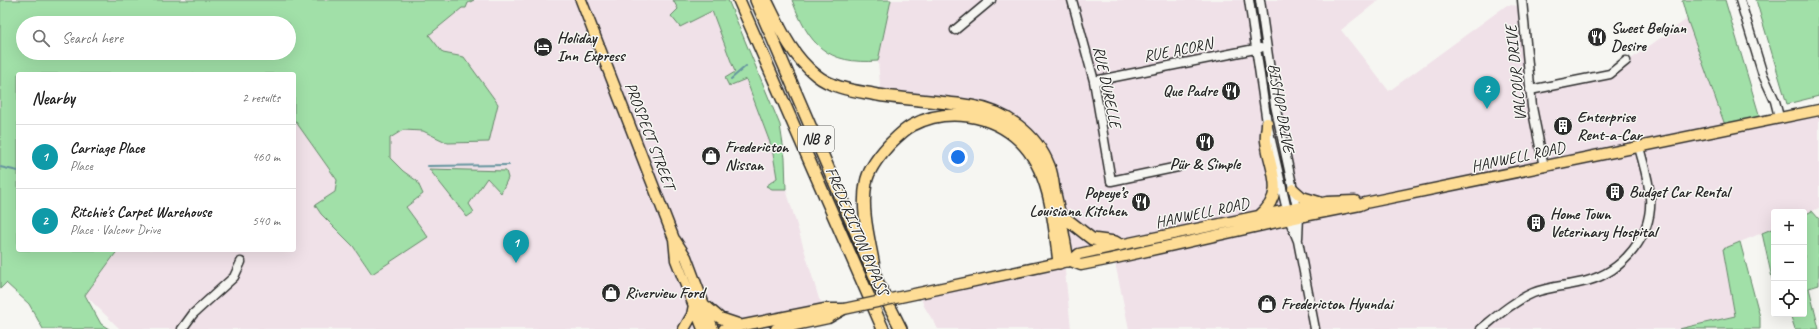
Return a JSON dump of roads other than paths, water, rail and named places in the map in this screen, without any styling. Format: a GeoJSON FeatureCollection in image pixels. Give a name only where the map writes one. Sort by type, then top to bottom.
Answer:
{"type":"FeatureCollection","features":[{"type":"Feature","properties":{"kind":"highway","name":"FREDERICTON BYPASS"},"geometry":{"type":"LineString","coordinates":[[739,0],[790,119],[820,182],[881,326]]}},
{"type":"Feature","properties":{"kind":"highway","name":"FREDERICTON BYPASS"},"geometry":{"type":"LineString","coordinates":[[756,0],[876,279]]}},
{"type":"Feature","properties":{"kind":"highway"},"geometry":{"type":"LineString","coordinates":[[766,0],[796,56],[817,76],[831,83],[844,89],[882,96],[972,106],[1006,117],[1018,125],[1039,147],[1049,166],[1060,214],[1066,261]]}},
{"type":"Feature","properties":{"kind":"highway"},"geometry":{"type":"LineString","coordinates":[[876,279],[866,221],[865,200],[866,182],[873,167],[881,153],[899,134],[911,125],[926,119],[958,115],[991,122],[1020,141],[1040,171],[1066,261]]}},
{"type":"Feature","properties":{"kind":"highway"},"geometry":{"type":"LineString","coordinates":[[1060,214],[1092,238],[1100,241],[1115,242],[1120,245]]}},
{"type":"Feature","properties":{"kind":"highway","name":"NB 8"},"geometry":{"type":"LineString","coordinates":[[876,279],[901,329]]}},
{"type":"Feature","properties":{"kind":"main road","name":"PROSPECT STREET"},"geometry":{"type":"LineString","coordinates":[[581,0],[674,239],[676,260],[713,329]]}},
{"type":"Feature","properties":{"kind":"main road","name":"HANWELL ROAD"},"geometry":{"type":"LineString","coordinates":[[724,329],[824,309],[844,309],[1066,261],[1079,254],[1259,216],[1360,205],[1779,117],[1819,110]]}},
{"type":"Feature","properties":{"kind":"main road"},"geometry":{"type":"LineString","coordinates":[[1259,216],[1267,209],[1275,194],[1275,185],[1266,140],[1267,123]]}},
{"type":"Feature","properties":{"kind":"main road"},"geometry":{"type":"LineString","coordinates":[[1293,189],[1306,199],[1327,202]]}},
{"type":"Feature","properties":{"kind":"main road","name":"HANWELL ROAD"},"geometry":{"type":"LineString","coordinates":[[1066,261],[1081,265],[1110,259],[1293,213],[1327,202],[1359,200],[1365,203]]}},
{"type":"Feature","properties":{"kind":"main road","name":"PROSPECT STREET"},"geometry":{"type":"LineString","coordinates":[[699,304],[702,329]]}},
{"type":"Feature","properties":{"kind":"main road"},"geometry":{"type":"LineString","coordinates":[[684,329],[699,304],[720,318],[742,325]]}},
{"type":"Feature","properties":{"kind":"main road","name":"HANWELL ROAD"},"geometry":{"type":"LineString","coordinates":[[776,329],[828,318],[844,309]]}},
{"type":"Feature","properties":{"kind":"street"},"geometry":{"type":"LineString","coordinates":[[955,30],[991,0]]}},
{"type":"Feature","properties":{"kind":"street","name":"RUE DURELLE"},"geometry":{"type":"LineString","coordinates":[[1072,0],[1094,81],[1111,181],[1178,167]]}},
{"type":"Feature","properties":{"kind":"street","name":"BISHOP DRIVE"},"geometry":{"type":"LineString","coordinates":[[1249,0],[1267,123],[1293,213]]}},
{"type":"Feature","properties":{"kind":"street","name":"BISHOP DRIVE"},"geometry":{"type":"LineString","coordinates":[[1260,0],[1276,105],[1293,189],[1293,213]]}},
{"type":"Feature","properties":{"kind":"street","name":"VALCOUR DRIVE"},"geometry":{"type":"LineString","coordinates":[[1522,0],[1530,90],[1544,167]]}},
{"type":"Feature","properties":{"kind":"street"},"geometry":{"type":"LineString","coordinates":[[1740,0],[1763,75],[1775,101],[1779,117]]}},
{"type":"Feature","properties":{"kind":"street","name":"RUE ACORN"},"geometry":{"type":"LineString","coordinates":[[1094,81],[1267,46]]}},
{"type":"Feature","properties":{"kind":"street"},"geometry":{"type":"LineString","coordinates":[[1530,90],[1610,74],[1626,61]]}},
{"type":"Feature","properties":{"kind":"street"},"geometry":{"type":"LineString","coordinates":[[1480,329],[1525,296],[1536,292],[1587,281],[1605,274],[1626,258],[1639,241],[1646,227],[1650,207],[1649,185],[1639,147]]}},
{"type":"Feature","properties":{"kind":"street"},"geometry":{"type":"LineString","coordinates":[[1293,213],[1315,329]]}},
{"type":"Feature","properties":{"kind":"street"},"geometry":{"type":"LineString","coordinates":[[182,329],[193,314],[234,277],[241,262]]}},
{"type":"Feature","properties":{"kind":"waterway"},"geometry":{"type":"LineString","coordinates":[[731,79],[746,66]]}},
{"type":"Feature","properties":{"kind":"waterway"},"geometry":{"type":"LineString","coordinates":[[428,166],[509,165]]}},
{"type":"Feature","properties":{"kind":"waterway"},"geometry":{"type":"LineString","coordinates":[[0,167],[16,171]]}},
{"type":"Feature","properties":{"kind":"place","name":"Sweet Belgian Desire"},"geometry":{"type":"Point","coordinates":[1597,37]}},
{"type":"Feature","properties":{"kind":"place","name":"Holiday Inn Express"},"geometry":{"type":"Point","coordinates":[543,47]}},
{"type":"Feature","properties":{"kind":"place","name":"Que Padre"},"geometry":{"type":"Point","coordinates":[1231,91]}},
{"type":"Feature","properties":{"kind":"place","name":"Ritchie's Carpet Warehouse"},"geometry":{"type":"Point","coordinates":[1487,109]}},
{"type":"Feature","properties":{"kind":"place","name":"Enterprise Rent-a-Car"},"geometry":{"type":"Point","coordinates":[1563,126]}},
{"type":"Feature","properties":{"kind":"place","name":"Pür & Simple"},"geometry":{"type":"Point","coordinates":[1205,142]}},
{"type":"Feature","properties":{"kind":"place","name":"Fredericton Nissan"},"geometry":{"type":"Point","coordinates":[711,156]}},
{"type":"Feature","properties":{"kind":"place","name":"Budget Car Rental"},"geometry":{"type":"Point","coordinates":[1615,192]}},
{"type":"Feature","properties":{"kind":"place","name":"Popeye’s Louisiana Kitchen"},"geometry":{"type":"Point","coordinates":[1141,202]}},
{"type":"Feature","properties":{"kind":"place","name":"Home Town Veterinary Hospital"},"geometry":{"type":"Point","coordinates":[1536,223]}},
{"type":"Feature","properties":{"kind":"place","name":"Carriage Place"},"geometry":{"type":"Point","coordinates":[516,263]}},
{"type":"Feature","properties":{"kind":"place","name":"Riverview Ford"},"geometry":{"type":"Point","coordinates":[611,293]}},
{"type":"Feature","properties":{"kind":"place","name":"Fredericton Hyundai"},"geometry":{"type":"Point","coordinates":[1267,304]}}]}
